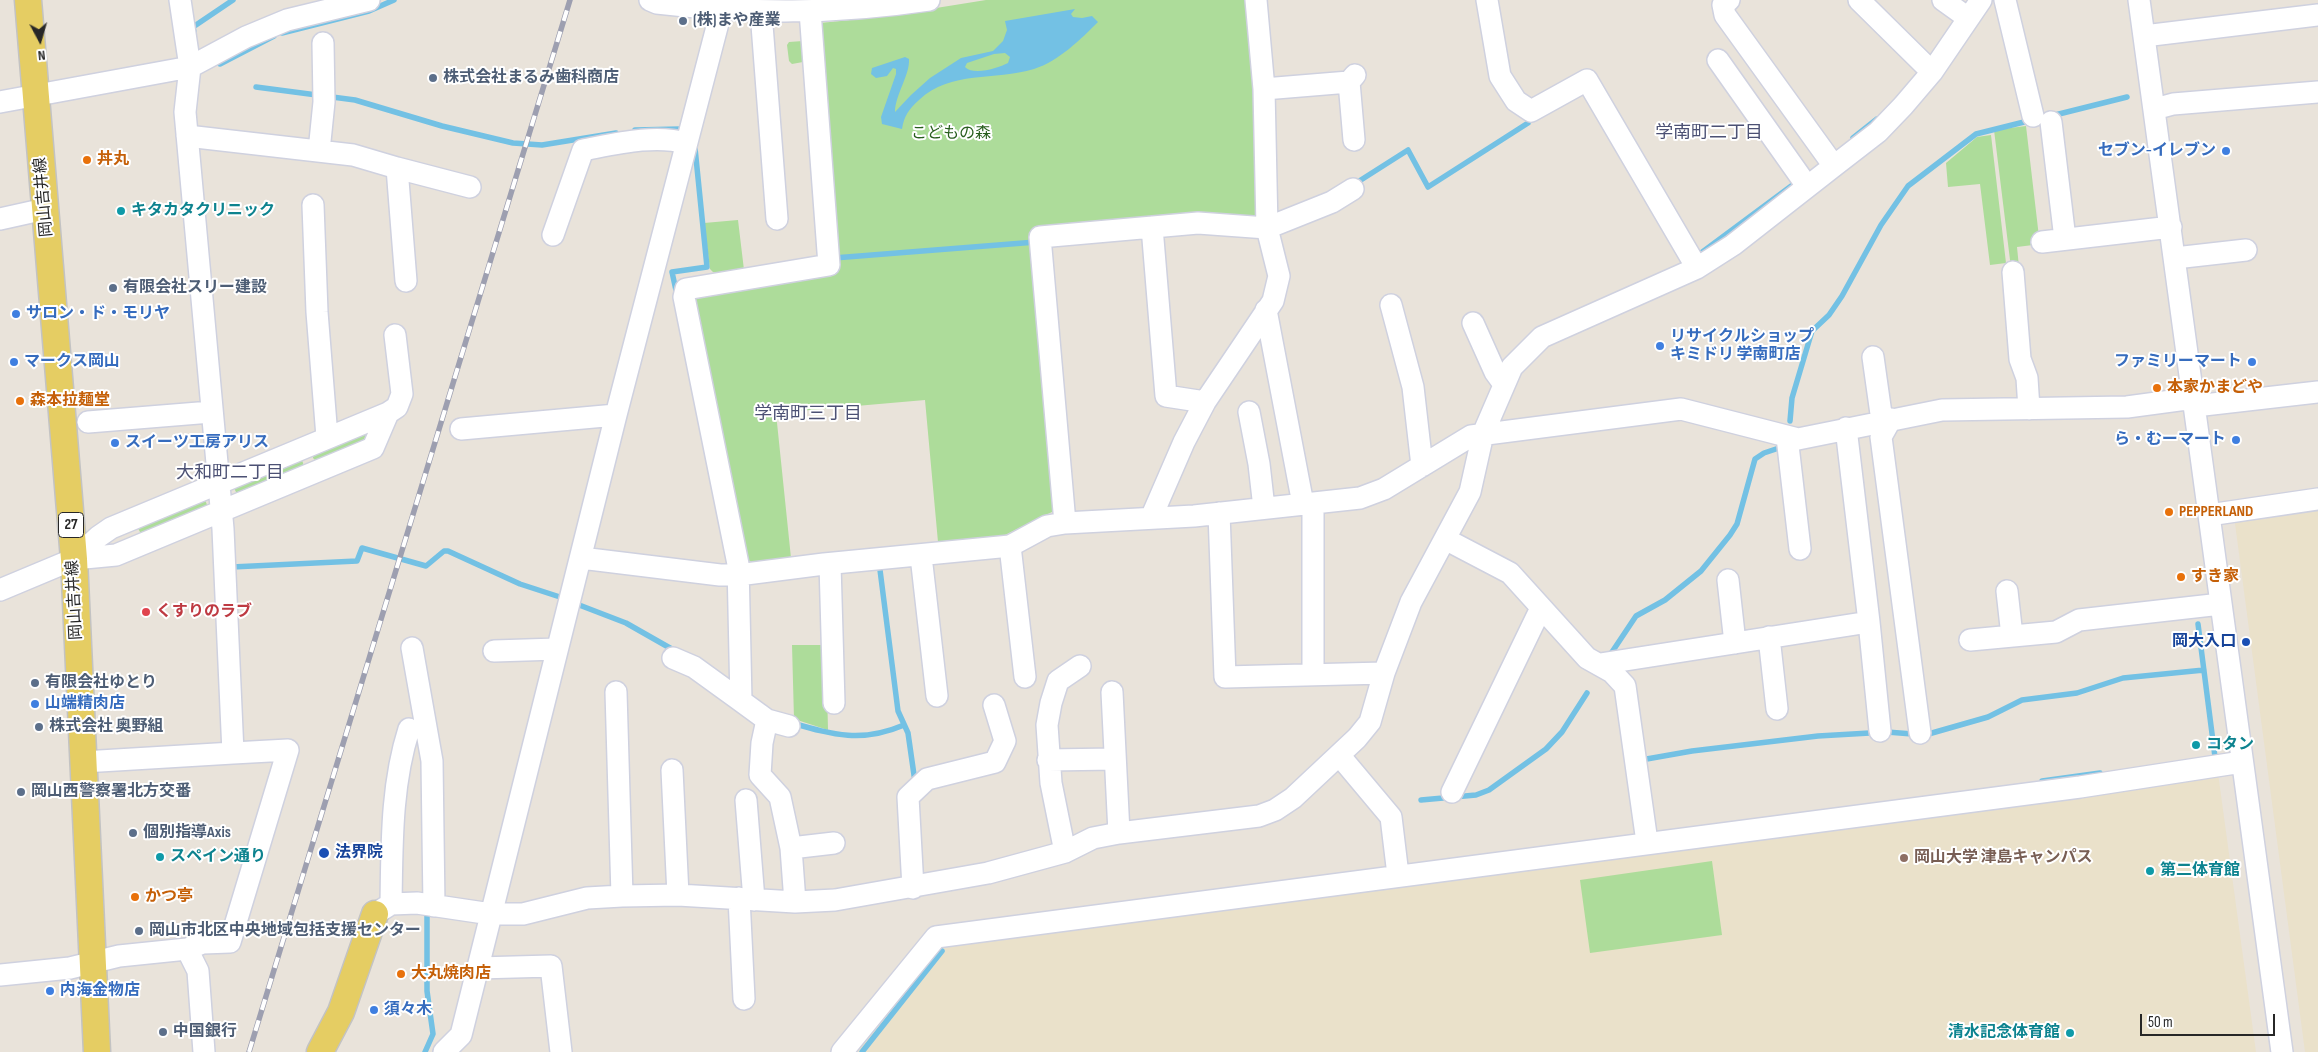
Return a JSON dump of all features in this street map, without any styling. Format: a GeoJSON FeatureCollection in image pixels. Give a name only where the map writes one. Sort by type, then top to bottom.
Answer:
{"type":"FeatureCollection","features":[{"type":"Feature","properties":{"kind":"main road","name":"岡山吉井線"},"geometry":{"type":"LineString","coordinates":[[28,0],[74,559],[97,1052]]}},
{"type":"Feature","properties":{"kind":"main road"},"geometry":{"type":"LineString","coordinates":[[320,1052],[341,1012],[383,909]]}},
{"type":"Feature","properties":{"kind":"street"},"geometry":{"type":"LineString","coordinates":[[180,0],[190,67],[185,112],[221,512],[233,753]]}},
{"type":"Feature","properties":{"kind":"street"},"geometry":{"type":"LineString","coordinates":[[650,0],[657,3],[723,5],[761,12],[810,11],[929,0]]}},
{"type":"Feature","properties":{"kind":"street"},"geometry":{"type":"LineString","coordinates":[[1153,514],[1184,442],[1204,402],[1273,301],[1279,276],[1268,228],[1264,89],[1256,0]]}},
{"type":"Feature","properties":{"kind":"street"},"geometry":{"type":"LineString","coordinates":[[1487,0],[1500,76],[1516,101],[1531,111],[1587,80],[1694,262]]}},
{"type":"Feature","properties":{"kind":"street"},"geometry":{"type":"LineString","coordinates":[[1859,0],[1928,67]]}},
{"type":"Feature","properties":{"kind":"street"},"geometry":{"type":"LineString","coordinates":[[409,729],[403,747],[393,810],[383,909],[417,903],[491,914],[523,914],[587,898],[622,896],[794,895],[836,900],[912,881],[988,873],[1065,852],[1093,838],[1119,832],[1258,816],[1275,810],[1293,798],[1340,755],[1370,722],[1384,672],[1411,602],[1447,540],[1470,492],[1483,434],[1499,378],[1542,337],[1694,262],[1733,245],[1803,181],[1830,161],[1878,132],[1928,67],[1959,11],[1981,0]]}},
{"type":"Feature","properties":{"kind":"street"},"geometry":{"type":"LineString","coordinates":[[2005,0],[2042,119],[2065,240]]}},
{"type":"Feature","properties":{"kind":"street"},"geometry":{"type":"LineString","coordinates":[[2139,0],[2282,1052]]}},
{"type":"Feature","properties":{"kind":"street"},"geometry":{"type":"LineString","coordinates":[[1723,2],[1725,15],[1830,161]]}},
{"type":"Feature","properties":{"kind":"street"},"geometry":{"type":"LineString","coordinates":[[0,102],[190,67],[246,37],[287,20],[372,4]]}},
{"type":"Feature","properties":{"kind":"street"},"geometry":{"type":"LineString","coordinates":[[444,1052],[461,1035],[616,415],[723,5]]}},
{"type":"Feature","properties":{"kind":"street"},"geometry":{"type":"LineString","coordinates":[[741,700],[738,570],[684,297],[686,289],[829,265],[810,11]]}},
{"type":"Feature","properties":{"kind":"street"},"geometry":{"type":"LineString","coordinates":[[761,12],[776,219]]}},
{"type":"Feature","properties":{"kind":"street"},"geometry":{"type":"LineString","coordinates":[[2144,36],[2318,15]]}},
{"type":"Feature","properties":{"kind":"street"},"geometry":{"type":"LineString","coordinates":[[319,151],[324,96],[324,44]]}},
{"type":"Feature","properties":{"kind":"street"},"geometry":{"type":"LineString","coordinates":[[1718,60],[1803,181]]}},
{"type":"Feature","properties":{"kind":"street"},"geometry":{"type":"LineString","coordinates":[[1264,89],[1352,78],[1354,140]]}},
{"type":"Feature","properties":{"kind":"street"},"geometry":{"type":"LineString","coordinates":[[2155,109],[2173,104],[2318,92]]}},
{"type":"Feature","properties":{"kind":"street"},"geometry":{"type":"LineString","coordinates":[[187,136],[353,155],[470,187]]}},
{"type":"Feature","properties":{"kind":"street"},"geometry":{"type":"LineString","coordinates":[[553,235],[583,150],[627,142],[673,139],[686,143]]}},
{"type":"Feature","properties":{"kind":"street"},"geometry":{"type":"LineString","coordinates":[[398,168],[406,281]]}},
{"type":"Feature","properties":{"kind":"street"},"geometry":{"type":"LineString","coordinates":[[1065,517],[1040,237],[1153,231],[1198,223],[1268,228],[1318,208],[1353,189]]}},
{"type":"Feature","properties":{"kind":"street"},"geometry":{"type":"LineString","coordinates":[[313,204],[316,312],[327,437]]}},
{"type":"Feature","properties":{"kind":"street"},"geometry":{"type":"LineString","coordinates":[[0,219],[46,209]]}},
{"type":"Feature","properties":{"kind":"street"},"geometry":{"type":"LineString","coordinates":[[2042,242],[2171,226]]}},
{"type":"Feature","properties":{"kind":"street"},"geometry":{"type":"LineString","coordinates":[[1153,231],[1166,396],[1204,402]]}},
{"type":"Feature","properties":{"kind":"street"},"geometry":{"type":"LineString","coordinates":[[2175,258],[2246,250]]}},
{"type":"Feature","properties":{"kind":"street"},"geometry":{"type":"LineString","coordinates":[[2012,272],[2020,359],[2027,378],[2029,409]]}},
{"type":"Feature","properties":{"kind":"street"},"geometry":{"type":"LineString","coordinates":[[1391,305],[1404,346],[1413,387],[1421,461]]}},
{"type":"Feature","properties":{"kind":"street"},"geometry":{"type":"LineString","coordinates":[[1266,310],[1305,500],[1313,673]]}},
{"type":"Feature","properties":{"kind":"street"},"geometry":{"type":"LineString","coordinates":[[1473,322],[1499,378]]}},
{"type":"Feature","properties":{"kind":"street"},"geometry":{"type":"LineString","coordinates":[[74,559],[111,528],[302,447],[388,413],[397,407],[402,394],[395,335]]}},
{"type":"Feature","properties":{"kind":"street"},"geometry":{"type":"LineString","coordinates":[[1873,357],[1887,420],[1881,438],[1920,733]]}},
{"type":"Feature","properties":{"kind":"street"},"geometry":{"type":"LineString","coordinates":[[581,558],[720,575],[738,570],[921,556],[1010,546],[1065,517],[1219,513],[1264,503],[1360,498],[1384,489],[1421,461],[1471,436],[1681,409],[1787,437],[1811,437],[1846,428],[1942,410],[2127,406],[2318,392]]}},
{"type":"Feature","properties":{"kind":"street"},"geometry":{"type":"LineString","coordinates":[[88,422],[211,412]]}},
{"type":"Feature","properties":{"kind":"street"},"geometry":{"type":"LineString","coordinates":[[1248,412],[1259,464],[1264,503]]}},
{"type":"Feature","properties":{"kind":"street"},"geometry":{"type":"LineString","coordinates":[[0,590],[74,559],[116,555],[373,448],[388,413]]}},
{"type":"Feature","properties":{"kind":"street"},"geometry":{"type":"LineString","coordinates":[[461,429],[616,415]]}},
{"type":"Feature","properties":{"kind":"street"},"geometry":{"type":"LineString","coordinates":[[1846,428],[1880,731]]}},
{"type":"Feature","properties":{"kind":"street"},"geometry":{"type":"LineString","coordinates":[[1787,437],[1800,549]]}},
{"type":"Feature","properties":{"kind":"street"},"geometry":{"type":"LineString","coordinates":[[302,447],[314,474]]}},
{"type":"Feature","properties":{"kind":"street"},"geometry":{"type":"LineString","coordinates":[[2209,514],[2318,499]]}},
{"type":"Feature","properties":{"kind":"street"},"geometry":{"type":"LineString","coordinates":[[1219,513],[1225,677],[1384,672]]}},
{"type":"Feature","properties":{"kind":"street"},"geometry":{"type":"LineString","coordinates":[[1447,540],[1510,574],[1586,658],[1612,672],[1625,686],[1646,837]]}},
{"type":"Feature","properties":{"kind":"street"},"geometry":{"type":"LineString","coordinates":[[1010,546],[1025,677]]}},
{"type":"Feature","properties":{"kind":"street"},"geometry":{"type":"LineString","coordinates":[[921,556],[937,696]]}},
{"type":"Feature","properties":{"kind":"street"},"geometry":{"type":"LineString","coordinates":[[830,564],[834,704]]}},
{"type":"Feature","properties":{"kind":"street"},"geometry":{"type":"LineString","coordinates":[[1728,580],[1735,643]]}},
{"type":"Feature","properties":{"kind":"street"},"geometry":{"type":"LineString","coordinates":[[2007,591],[2012,636]]}},
{"type":"Feature","properties":{"kind":"street"},"geometry":{"type":"LineString","coordinates":[[1970,640],[2056,632],[2079,620],[2221,604]]}},
{"type":"Feature","properties":{"kind":"street"},"geometry":{"type":"LineString","coordinates":[[1452,792],[1541,608]]}},
{"type":"Feature","properties":{"kind":"street"},"geometry":{"type":"LineString","coordinates":[[1600,664],[1869,622]]}},
{"type":"Feature","properties":{"kind":"street"},"geometry":{"type":"LineString","coordinates":[[1769,638],[1777,709]]}},
{"type":"Feature","properties":{"kind":"street"},"geometry":{"type":"LineString","coordinates":[[412,648],[432,761],[434,906]]}},
{"type":"Feature","properties":{"kind":"street"},"geometry":{"type":"LineString","coordinates":[[494,651],[557,648]]}},
{"type":"Feature","properties":{"kind":"street"},"geometry":{"type":"LineString","coordinates":[[673,658],[694,667],[767,720],[789,726]]}},
{"type":"Feature","properties":{"kind":"street"},"geometry":{"type":"LineString","coordinates":[[1065,852],[1048,760],[1047,725],[1058,681],[1080,666]]}},
{"type":"Feature","properties":{"kind":"street"},"geometry":{"type":"LineString","coordinates":[[616,692],[622,896]]}},
{"type":"Feature","properties":{"kind":"street"},"geometry":{"type":"LineString","coordinates":[[1112,692],[1119,832]]}},
{"type":"Feature","properties":{"kind":"street"},"geometry":{"type":"LineString","coordinates":[[912,881],[908,797],[927,779],[996,762],[1005,741],[994,705]]}},
{"type":"Feature","properties":{"kind":"street"},"geometry":{"type":"LineString","coordinates":[[767,720],[762,743],[760,775],[780,797],[791,848],[794,895]]}},
{"type":"Feature","properties":{"kind":"street"},"geometry":{"type":"LineString","coordinates":[[0,975],[70,968],[118,956],[187,950],[203,943],[230,942],[288,750],[83,762]]}},
{"type":"Feature","properties":{"kind":"street"},"geometry":{"type":"LineString","coordinates":[[1340,755],[1391,817],[1397,870]]}},
{"type":"Feature","properties":{"kind":"street"},"geometry":{"type":"LineString","coordinates":[[1048,760],[1115,758]]}},
{"type":"Feature","properties":{"kind":"street"},"geometry":{"type":"LineString","coordinates":[[842,1052],[936,937],[1397,870],[1646,837],[2080,786],[2242,762]]}},
{"type":"Feature","properties":{"kind":"street"},"geometry":{"type":"LineString","coordinates":[[672,770],[678,895]]}},
{"type":"Feature","properties":{"kind":"street"},"geometry":{"type":"LineString","coordinates":[[744,999],[750,895],[746,800]]}},
{"type":"Feature","properties":{"kind":"street"},"geometry":{"type":"LineString","coordinates":[[791,848],[834,843]]}},
{"type":"Feature","properties":{"kind":"street"},"geometry":{"type":"LineString","coordinates":[[187,950],[198,971],[204,1052]]}},
{"type":"Feature","properties":{"kind":"street"},"geometry":{"type":"LineString","coordinates":[[478,968],[551,966],[561,1052]]}},
{"type":"Feature","properties":{"kind":"shaded area"},"geometry":{"type":"Polygon","coordinates":[[[2318,504],[2318,1052],[2305,1052],[2234,516],[2318,504]]]}},
{"type":"Feature","properties":{"kind":"shaded area","name":"岡山大学 津島キャンパス"},"geometry":{"type":"Polygon","coordinates":[[[2218,773],[2256,1052],[854,1052],[939,943],[2218,773]]]}},
{"type":"Feature","properties":{"kind":"green space","name":"こどもの森"},"geometry":{"type":"Polygon","coordinates":[[[986,0],[1250,0],[1262,218],[1032,232],[1056,510],[1003,536],[938,542],[925,400],[776,413],[791,558],[754,563],[743,558],[694,294],[835,272],[820,23],[880,17],[986,0]]]}},
{"type":"Feature","properties":{"kind":"green space"},"geometry":{"type":"Polygon","coordinates":[[[803,41],[803,62],[792,64],[789,61],[787,45],[789,42],[803,41]]]}},
{"type":"Feature","properties":{"kind":"green space"},"geometry":{"type":"Polygon","coordinates":[[[2026,126],[2039,237],[2032,238],[2033,245],[2017,247],[2019,267],[2011,268],[1994,130],[2026,126]]]}},
{"type":"Feature","properties":{"kind":"green space"},"geometry":{"type":"Polygon","coordinates":[[[1991,135],[2006,263],[1990,265],[1980,184],[1948,187],[1946,163],[1977,137],[1991,135]]]}},
{"type":"Feature","properties":{"kind":"green space"},"geometry":{"type":"Polygon","coordinates":[[[738,220],[744,270],[721,274],[713,272],[710,269],[704,223],[738,220]]]}},
{"type":"Feature","properties":{"kind":"green space"},"geometry":{"type":"Polygon","coordinates":[[[367,432],[368,440],[316,461],[313,458],[313,453],[367,432]]]}},
{"type":"Feature","properties":{"kind":"green space"},"geometry":{"type":"Polygon","coordinates":[[[302,460],[304,466],[237,494],[234,488],[302,460]]]}},
{"type":"Feature","properties":{"kind":"green space"},"geometry":{"type":"Polygon","coordinates":[[[205,500],[208,507],[141,534],[138,528],[205,500]]]}},
{"type":"Feature","properties":{"kind":"green space"},"geometry":{"type":"Polygon","coordinates":[[[792,645],[826,645],[828,730],[794,719],[792,645]]]}},
{"type":"Feature","properties":{"kind":"green space"},"geometry":{"type":"Polygon","coordinates":[[[1712,861],[1722,935],[1590,953],[1580,880],[1712,861]]]}},
{"type":"Feature","properties":{"kind":"water"},"geometry":{"type":"Polygon","coordinates":[[[1075,9],[1071,14],[1073,17],[1092,16],[1098,22],[1069,49],[1052,61],[1019,73],[959,80],[945,84],[931,91],[912,106],[906,116],[902,129],[882,124],[881,117],[896,69],[893,68],[887,76],[876,78],[871,74],[872,68],[905,57],[909,59],[909,65],[897,99],[895,112],[930,78],[961,58],[993,51],[1003,41],[1007,30],[1005,21],[1075,9]],[[1005,53],[994,54],[967,63],[965,67],[969,70],[980,71],[998,67],[1008,63],[1010,57],[1005,53]]]}},
{"type":"Feature","properties":{"kind":"waterway"},"geometry":{"type":"LineString","coordinates":[[194,32],[193,27],[233,0]]}},
{"type":"Feature","properties":{"kind":"waterway"},"geometry":{"type":"LineString","coordinates":[[282,33],[369,11],[394,0]]}},
{"type":"Feature","properties":{"kind":"waterway"},"geometry":{"type":"LineString","coordinates":[[220,64],[274,36]]}},
{"type":"Feature","properties":{"kind":"waterway"},"geometry":{"type":"LineString","coordinates":[[256,87],[355,100],[442,126],[513,143],[542,145],[616,133]]}},
{"type":"Feature","properties":{"kind":"waterway"},"geometry":{"type":"LineString","coordinates":[[2051,116],[2127,97]]}},
{"type":"Feature","properties":{"kind":"waterway"},"geometry":{"type":"LineString","coordinates":[[1853,138],[1877,119]]}},
{"type":"Feature","properties":{"kind":"waterway"},"geometry":{"type":"LineString","coordinates":[[1790,421],[1792,398],[1812,331],[1829,315],[1842,296],[1881,225],[1908,186],[1976,134],[2032,120]]}},
{"type":"Feature","properties":{"kind":"waterway"},"geometry":{"type":"LineString","coordinates":[[1353,185],[1408,150],[1428,187],[1528,123]]}},
{"type":"Feature","properties":{"kind":"waterway"},"geometry":{"type":"LineString","coordinates":[[635,130],[680,129]]}},
{"type":"Feature","properties":{"kind":"waterway"},"geometry":{"type":"LineString","coordinates":[[677,295],[672,272],[707,267],[695,148]]}},
{"type":"Feature","properties":{"kind":"waterway"},"geometry":{"type":"LineString","coordinates":[[1701,253],[1798,181]]}},
{"type":"Feature","properties":{"kind":"waterway"},"geometry":{"type":"LineString","coordinates":[[834,258],[1036,242]]}},
{"type":"Feature","properties":{"kind":"waterway"},"geometry":{"type":"LineString","coordinates":[[1610,655],[1636,616],[1665,600],[1701,571],[1737,524],[1755,459],[1764,453],[1782,447]]}},
{"type":"Feature","properties":{"kind":"waterway"},"geometry":{"type":"LineString","coordinates":[[232,567],[357,561],[362,548],[426,566],[444,551],[448,551],[520,584],[563,598]]}},
{"type":"Feature","properties":{"kind":"waterway"},"geometry":{"type":"LineString","coordinates":[[882,566],[880,570],[898,711],[908,733],[915,782]]}},
{"type":"Feature","properties":{"kind":"waterway"},"geometry":{"type":"LineString","coordinates":[[574,603],[626,623],[677,652]]}},
{"type":"Feature","properties":{"kind":"waterway"},"geometry":{"type":"LineString","coordinates":[[2198,624],[2215,757],[2211,758]]}},
{"type":"Feature","properties":{"kind":"waterway"},"geometry":{"type":"LineString","coordinates":[[1641,760],[1692,751],[1818,736],[1887,732],[1925,735],[1988,717],[2022,700],[2077,693],[2123,678],[2204,670]]}},
{"type":"Feature","properties":{"kind":"waterway"},"geometry":{"type":"LineString","coordinates":[[1421,800],[1476,795],[1489,790],[1546,749],[1562,732],[1587,693]]}},
{"type":"Feature","properties":{"kind":"waterway"},"geometry":{"type":"LineString","coordinates":[[792,723],[821,731],[848,735],[875,734],[904,725]]}},
{"type":"Feature","properties":{"kind":"waterway"},"geometry":{"type":"LineString","coordinates":[[2042,781],[2100,773]]}},
{"type":"Feature","properties":{"kind":"waterway"},"geometry":{"type":"LineString","coordinates":[[425,1052],[433,1034],[427,991],[427,909]]}},
{"type":"Feature","properties":{"kind":"waterway"},"geometry":{"type":"LineString","coordinates":[[862,1052],[942,951]]}},
{"type":"Feature","properties":{"kind":"railway"},"geometry":{"type":"LineString","coordinates":[[249,1052],[570,0]]}},
{"type":"Feature","properties":{"kind":"place","name":"(株)まや産業"},"geometry":{"type":"Point","coordinates":[683,21]}},
{"type":"Feature","properties":{"kind":"place","name":"株式会社まるみ歯科商店"},"geometry":{"type":"Point","coordinates":[433,78]}},
{"type":"Feature","properties":{"kind":"place","name":"セブン-イレブン"},"geometry":{"type":"Point","coordinates":[2226,151]}},
{"type":"Feature","properties":{"kind":"place","name":"丼丸"},"geometry":{"type":"Point","coordinates":[87,160]}},
{"type":"Feature","properties":{"kind":"place","name":"キタカタクリニック"},"geometry":{"type":"Point","coordinates":[121,211]}},
{"type":"Feature","properties":{"kind":"place","name":"有限会社スリー建設"},"geometry":{"type":"Point","coordinates":[113,288]}},
{"type":"Feature","properties":{"kind":"place","name":"サロン・ド・モリヤ"},"geometry":{"type":"Point","coordinates":[16,314]}},
{"type":"Feature","properties":{"kind":"place","name":"リサイクルショップ キミドリ 学南町店"},"geometry":{"type":"Point","coordinates":[1660,346]}},
{"type":"Feature","properties":{"kind":"place","name":"マークス岡山"},"geometry":{"type":"Point","coordinates":[14,362]}},
{"type":"Feature","properties":{"kind":"place","name":"ファミリーマート"},"geometry":{"type":"Point","coordinates":[2252,362]}},
{"type":"Feature","properties":{"kind":"place","name":"本家かまどや"},"geometry":{"type":"Point","coordinates":[2157,388]}},
{"type":"Feature","properties":{"kind":"place","name":"森本拉麺堂"},"geometry":{"type":"Point","coordinates":[20,401]}},
{"type":"Feature","properties":{"kind":"place","name":"ら・むーマート"},"geometry":{"type":"Point","coordinates":[2236,440]}},
{"type":"Feature","properties":{"kind":"place","name":"スイーツ工房アリス"},"geometry":{"type":"Point","coordinates":[115,443]}},
{"type":"Feature","properties":{"kind":"place","name":"PEPPERLAND"},"geometry":{"type":"Point","coordinates":[2169,512]}},
{"type":"Feature","properties":{"kind":"place","name":"すき家"},"geometry":{"type":"Point","coordinates":[2181,577]}},
{"type":"Feature","properties":{"kind":"place","name":"くすりのラブ"},"geometry":{"type":"Point","coordinates":[146,612]}},
{"type":"Feature","properties":{"kind":"place","name":"岡大入口"},"geometry":{"type":"Point","coordinates":[2246,642]}},
{"type":"Feature","properties":{"kind":"place","name":"有限会社ゆとり"},"geometry":{"type":"Point","coordinates":[35,683]}},
{"type":"Feature","properties":{"kind":"place","name":"山端精肉店"},"geometry":{"type":"Point","coordinates":[35,704]}},
{"type":"Feature","properties":{"kind":"place","name":"株式会社 奥野組"},"geometry":{"type":"Point","coordinates":[39,727]}},
{"type":"Feature","properties":{"kind":"place","name":"コタン"},"geometry":{"type":"Point","coordinates":[2196,745]}},
{"type":"Feature","properties":{"kind":"place","name":"岡山西警察署北方交番"},"geometry":{"type":"Point","coordinates":[21,792]}},
{"type":"Feature","properties":{"kind":"place","name":"個別指導Axis"},"geometry":{"type":"Point","coordinates":[133,833]}},
{"type":"Feature","properties":{"kind":"place","name":"法界院"},"geometry":{"type":"Point","coordinates":[324,853]}},
{"type":"Feature","properties":{"kind":"place","name":"スペイン通り"},"geometry":{"type":"Point","coordinates":[160,857]}},
{"type":"Feature","properties":{"kind":"place","name":"岡山大学 津島キャンパス"},"geometry":{"type":"Point","coordinates":[1904,858]}},
{"type":"Feature","properties":{"kind":"place","name":"第二体育館"},"geometry":{"type":"Point","coordinates":[2150,871]}},
{"type":"Feature","properties":{"kind":"place","name":"かつ亭"},"geometry":{"type":"Point","coordinates":[135,897]}},
{"type":"Feature","properties":{"kind":"place","name":"岡山市北区中央地域包括支援センター"},"geometry":{"type":"Point","coordinates":[139,931]}},
{"type":"Feature","properties":{"kind":"place","name":"大丸焼肉店"},"geometry":{"type":"Point","coordinates":[401,974]}},
{"type":"Feature","properties":{"kind":"place","name":"内海金物店"},"geometry":{"type":"Point","coordinates":[50,991]}},
{"type":"Feature","properties":{"kind":"place","name":"須々木"},"geometry":{"type":"Point","coordinates":[374,1010]}},
{"type":"Feature","properties":{"kind":"place","name":"中国銀行"},"geometry":{"type":"Point","coordinates":[163,1032]}},
{"type":"Feature","properties":{"kind":"place","name":"清水記念体育館"},"geometry":{"type":"Point","coordinates":[2070,1033]}},
{"type":"Feature","properties":{"kind":"district","name":"学南町二丁目"},"geometry":{"type":"Point","coordinates":[1709,133]}},
{"type":"Feature","properties":{"kind":"district","name":"学南町三丁目"},"geometry":{"type":"Point","coordinates":[808,414]}},
{"type":"Feature","properties":{"kind":"district","name":"大和町二丁目"},"geometry":{"type":"Point","coordinates":[230,473]}}]}
